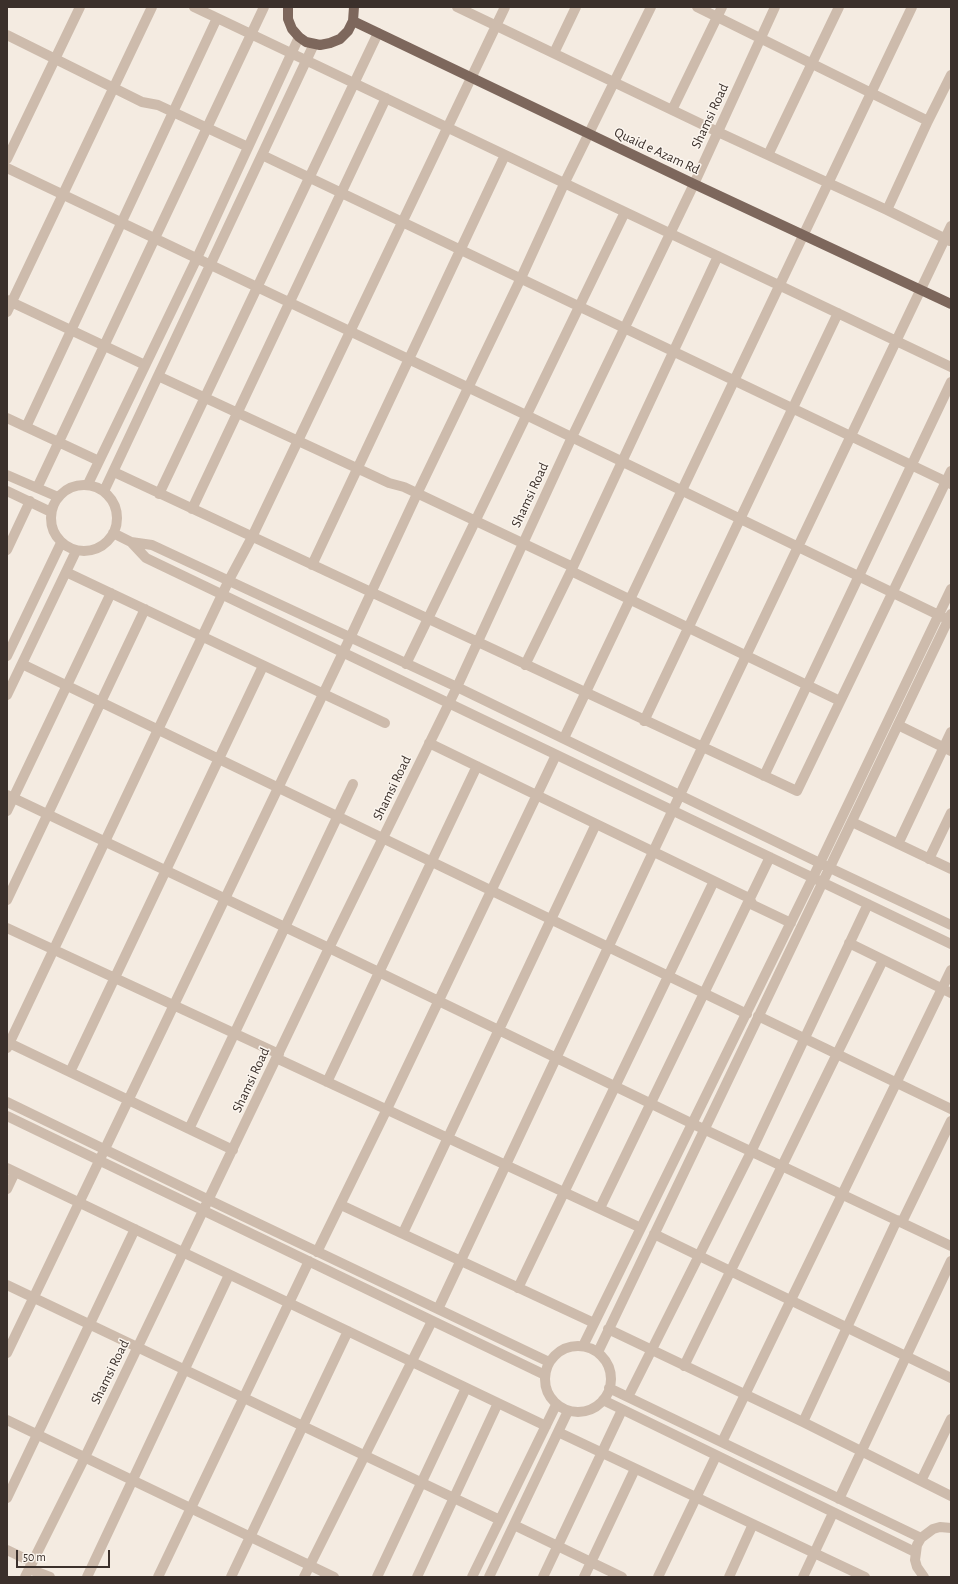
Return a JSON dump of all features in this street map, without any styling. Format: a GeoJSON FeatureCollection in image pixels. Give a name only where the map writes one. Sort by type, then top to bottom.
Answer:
{"type":"FeatureCollection","features":[{"type":"Feature","properties":{"kind":"main road"},"geometry":{"type":"LineString","coordinates":[[288,7],[288,19],[292,29],[306,42],[314,44],[330,43],[340,39],[348,31],[353,21],[354,7]]}},
{"type":"Feature","properties":{"kind":"main road","name":"Quaid e Azam Rd"},"geometry":{"type":"LineString","coordinates":[[353,21],[694,184],[951,304]]}},
{"type":"Feature","properties":{"kind":"street"},"geometry":{"type":"LineString","coordinates":[[7,159],[80,7]]}},
{"type":"Feature","properties":{"kind":"street"},"geometry":{"type":"LineString","coordinates":[[7,312],[9,301],[63,194],[152,7]]}},
{"type":"Feature","properties":{"kind":"street"},"geometry":{"type":"LineString","coordinates":[[194,7],[565,182],[951,367]]}},
{"type":"Feature","properties":{"kind":"street"},"geometry":{"type":"LineString","coordinates":[[37,488],[264,7]]}},
{"type":"Feature","properties":{"kind":"street"},"geometry":{"type":"LineString","coordinates":[[456,7],[948,240]]}},
{"type":"Feature","properties":{"kind":"street"},"geometry":{"type":"LineString","coordinates":[[233,1150],[8,1044],[106,842],[229,580],[252,537],[505,7]]}},
{"type":"Feature","properties":{"kind":"street"},"geometry":{"type":"LineString","coordinates":[[554,54],[576,7]]}},
{"type":"Feature","properties":{"kind":"street"},"geometry":{"type":"LineString","coordinates":[[7,1352],[372,594],[417,494],[521,278],[565,182],[651,7]]}},
{"type":"Feature","properties":{"kind":"street"},"geometry":{"type":"LineString","coordinates":[[697,7],[928,121]]}},
{"type":"Feature","properties":{"kind":"street"},"geometry":{"type":"LineString","coordinates":[[672,110],[722,7]]}},
{"type":"Feature","properties":{"kind":"street","name":"Shamsi Road"},"geometry":{"type":"LineString","coordinates":[[28,1570],[85,1457],[329,948],[457,687],[476,642],[572,437],[694,184],[775,7]]}},
{"type":"Feature","properties":{"kind":"street"},"geometry":{"type":"LineString","coordinates":[[768,155],[839,7]]}},
{"type":"Feature","properties":{"kind":"street"},"geometry":{"type":"LineString","coordinates":[[564,738],[912,7]]}},
{"type":"Feature","properties":{"kind":"street"},"geometry":{"type":"LineString","coordinates":[[26,427],[217,18]]}},
{"type":"Feature","properties":{"kind":"street"},"geometry":{"type":"LineString","coordinates":[[159,494],[378,33]]}},
{"type":"Feature","properties":{"kind":"street"},"geometry":{"type":"LineString","coordinates":[[7,36],[142,102],[158,105],[248,147]]}},
{"type":"Feature","properties":{"kind":"street"},"geometry":{"type":"LineString","coordinates":[[88,484],[197,258],[299,37]]}},
{"type":"Feature","properties":{"kind":"street"},"geometry":{"type":"LineString","coordinates":[[104,492],[314,44]]}},
{"type":"Feature","properties":{"kind":"street"},"geometry":{"type":"LineString","coordinates":[[887,210],[951,75]]}},
{"type":"Feature","properties":{"kind":"street"},"geometry":{"type":"LineString","coordinates":[[192,509],[386,98]]}},
{"type":"Feature","properties":{"kind":"street"},"geometry":{"type":"LineString","coordinates":[[262,155],[949,483]]}},
{"type":"Feature","properties":{"kind":"street"},"geometry":{"type":"LineString","coordinates":[[312,565],[505,155]]}},
{"type":"Feature","properties":{"kind":"street"},"geometry":{"type":"LineString","coordinates":[[7,168],[291,302],[892,593],[939,615],[950,618],[598,1352]]}},
{"type":"Feature","properties":{"kind":"street"},"geometry":{"type":"LineString","coordinates":[[406,664],[625,212]]}},
{"type":"Feature","properties":{"kind":"street"},"geometry":{"type":"LineString","coordinates":[[438,1309],[462,1261],[702,748],[920,290],[948,240],[951,226]]}},
{"type":"Feature","properties":{"kind":"street"},"geometry":{"type":"LineString","coordinates":[[524,665],[623,462],[718,256]]}},
{"type":"Feature","properties":{"kind":"street"},"geometry":{"type":"LineString","coordinates":[[9,301],[145,365]]}},
{"type":"Feature","properties":{"kind":"street"},"geometry":{"type":"LineString","coordinates":[[644,721],[838,313]]}},
{"type":"Feature","properties":{"kind":"street"},"geometry":{"type":"LineString","coordinates":[[158,376],[389,484],[404,488],[523,543],[630,600],[840,701]]}},
{"type":"Feature","properties":{"kind":"street"},"geometry":{"type":"LineString","coordinates":[[764,776],[951,382]]}},
{"type":"Feature","properties":{"kind":"street"},"geometry":{"type":"LineString","coordinates":[[7,418],[99,461]]}},
{"type":"Feature","properties":{"kind":"street"},"geometry":{"type":"LineString","coordinates":[[114,472],[796,792],[892,593],[949,483],[951,471]]}},
{"type":"Feature","properties":{"kind":"street"},"geometry":{"type":"LineString","coordinates":[[7,475],[58,497]]}},
{"type":"Feature","properties":{"kind":"street"},"geometry":{"type":"LineString","coordinates":[[88,484],[96,487],[111,498],[115,506],[117,524],[114,533],[107,542],[98,549],[87,552],[76,551],[61,543],[52,528],[50,520],[51,512],[58,497],[64,491],[75,485],[88,484]]}},
{"type":"Feature","properties":{"kind":"street"},"geometry":{"type":"LineString","coordinates":[[7,491],[51,512]]}},
{"type":"Feature","properties":{"kind":"street"},"geometry":{"type":"LineString","coordinates":[[8,544],[30,501]]}},
{"type":"Feature","properties":{"kind":"street"},"geometry":{"type":"LineString","coordinates":[[114,533],[131,542],[146,558],[951,944]]}},
{"type":"Feature","properties":{"kind":"street"},"geometry":{"type":"LineString","coordinates":[[131,542],[152,545],[229,580],[564,738],[830,868],[951,925]]}},
{"type":"Feature","properties":{"kind":"street"},"geometry":{"type":"LineString","coordinates":[[7,656],[61,543]]}},
{"type":"Feature","properties":{"kind":"street"},"geometry":{"type":"LineString","coordinates":[[7,695],[76,551]]}},
{"type":"Feature","properties":{"kind":"street"},"geometry":{"type":"LineString","coordinates":[[66,572],[385,723]]}},
{"type":"Feature","properties":{"kind":"street"},"geometry":{"type":"LineString","coordinates":[[583,1346],[747,1014],[951,589]]}},
{"type":"Feature","properties":{"kind":"street"},"geometry":{"type":"LineString","coordinates":[[7,811],[10,796],[67,686],[111,593]]}},
{"type":"Feature","properties":{"kind":"street"},"geometry":{"type":"LineString","coordinates":[[7,900],[145,609]]}},
{"type":"Feature","properties":{"kind":"street"},"geometry":{"type":"LineString","coordinates":[[22,664],[747,1014]]}},
{"type":"Feature","properties":{"kind":"street"},"geometry":{"type":"LineString","coordinates":[[70,1072],[264,666]]}},
{"type":"Feature","properties":{"kind":"street"},"geometry":{"type":"LineString","coordinates":[[898,725],[947,749]]}},
{"type":"Feature","properties":{"kind":"street"},"geometry":{"type":"LineString","coordinates":[[898,844],[947,749],[951,732]]}},
{"type":"Feature","properties":{"kind":"street"},"geometry":{"type":"LineString","coordinates":[[429,743],[749,898],[753,905],[791,923]]}},
{"type":"Feature","properties":{"kind":"street"},"geometry":{"type":"LineString","coordinates":[[317,1252],[341,1205],[556,755]]}},
{"type":"Feature","properties":{"kind":"street"},"geometry":{"type":"LineString","coordinates":[[327,1082],[477,766]]}},
{"type":"Feature","properties":{"kind":"street"},"geometry":{"type":"LineString","coordinates":[[189,1129],[353,784]]}},
{"type":"Feature","properties":{"kind":"street"},"geometry":{"type":"LineString","coordinates":[[10,796],[379,972],[704,1130],[951,1246]]}},
{"type":"Feature","properties":{"kind":"street"},"geometry":{"type":"LineString","coordinates":[[929,859],[951,813]]}},
{"type":"Feature","properties":{"kind":"street"},"geometry":{"type":"LineString","coordinates":[[852,822],[951,869]]}},
{"type":"Feature","properties":{"kind":"street"},"geometry":{"type":"LineString","coordinates":[[403,1233],[596,824]]}},
{"type":"Feature","properties":{"kind":"street"},"geometry":{"type":"LineString","coordinates":[[600,1208],[770,857]]}},
{"type":"Feature","properties":{"kind":"street"},"geometry":{"type":"LineString","coordinates":[[518,1288],[714,881]]}},
{"type":"Feature","properties":{"kind":"street"},"geometry":{"type":"LineString","coordinates":[[628,1397],[751,1152],[868,904]]}},
{"type":"Feature","properties":{"kind":"street"},"geometry":{"type":"LineString","coordinates":[[7,928],[235,1033],[327,1082],[507,1164],[641,1228]]}},
{"type":"Feature","properties":{"kind":"street"},"geometry":{"type":"LineString","coordinates":[[850,943],[947,991]]}},
{"type":"Feature","properties":{"kind":"street"},"geometry":{"type":"LineString","coordinates":[[684,1366],[883,960]]}},
{"type":"Feature","properties":{"kind":"street"},"geometry":{"type":"LineString","coordinates":[[722,1442],[896,1083],[947,991],[951,970]]}},
{"type":"Feature","properties":{"kind":"street"},"geometry":{"type":"LineString","coordinates":[[758,1016],[951,1109]]}},
{"type":"Feature","properties":{"kind":"street"},"geometry":{"type":"LineString","coordinates":[[7,1102],[549,1362]]}},
{"type":"Feature","properties":{"kind":"street"},"geometry":{"type":"LineString","coordinates":[[7,1116],[545,1375]]}},
{"type":"Feature","properties":{"kind":"street"},"geometry":{"type":"LineString","coordinates":[[803,1422],[847,1327],[951,1120]]}},
{"type":"Feature","properties":{"kind":"street"},"geometry":{"type":"LineString","coordinates":[[7,1189],[11,1170],[546,1426]]}},
{"type":"Feature","properties":{"kind":"street"},"geometry":{"type":"LineString","coordinates":[[341,1205],[594,1323]]}},
{"type":"Feature","properties":{"kind":"street"},"geometry":{"type":"LineString","coordinates":[[7,1498],[135,1229]]}},
{"type":"Feature","properties":{"kind":"street"},"geometry":{"type":"LineString","coordinates":[[654,1234],[951,1378]]}},
{"type":"Feature","properties":{"kind":"street"},"geometry":{"type":"LineString","coordinates":[[839,1499],[951,1260]]}},
{"type":"Feature","properties":{"kind":"street"},"geometry":{"type":"LineString","coordinates":[[158,1577],[308,1261]]}},
{"type":"Feature","properties":{"kind":"street"},"geometry":{"type":"LineString","coordinates":[[87,1577],[229,1275]]}},
{"type":"Feature","properties":{"kind":"street"},"geometry":{"type":"LineString","coordinates":[[7,1284],[500,1520]]}},
{"type":"Feature","properties":{"kind":"street"},"geometry":{"type":"LineString","coordinates":[[304,1577],[432,1321]]}},
{"type":"Feature","properties":{"kind":"street"},"geometry":{"type":"LineString","coordinates":[[608,1329],[803,1422],[951,1496]]}},
{"type":"Feature","properties":{"kind":"street"},"geometry":{"type":"LineString","coordinates":[[231,1577],[348,1332]]}},
{"type":"Feature","properties":{"kind":"street"},"geometry":{"type":"LineString","coordinates":[[576,1345],[583,1346],[598,1352],[605,1360],[610,1370],[611,1381],[603,1400],[596,1407],[587,1411],[578,1412],[568,1411],[556,1405],[550,1398],[546,1389],[545,1375],[549,1362],[556,1353],[566,1347],[576,1345]]}},
{"type":"Feature","properties":{"kind":"street"},"geometry":{"type":"LineString","coordinates":[[377,1577],[466,1388]]}},
{"type":"Feature","properties":{"kind":"street"},"geometry":{"type":"LineString","coordinates":[[609,1388],[921,1538]]}},
{"type":"Feature","properties":{"kind":"street"},"geometry":{"type":"LineString","coordinates":[[603,1400],[915,1552]]}},
{"type":"Feature","properties":{"kind":"street"},"geometry":{"type":"LineString","coordinates":[[417,1577],[498,1403]]}},
{"type":"Feature","properties":{"kind":"street"},"geometry":{"type":"LineString","coordinates":[[472,1577],[556,1405]]}},
{"type":"Feature","properties":{"kind":"street"},"geometry":{"type":"LineString","coordinates":[[542,1577],[622,1410]]}},
{"type":"Feature","properties":{"kind":"street"},"geometry":{"type":"LineString","coordinates":[[489,1577],[568,1411]]}},
{"type":"Feature","properties":{"kind":"street"},"geometry":{"type":"LineString","coordinates":[[921,1481],[951,1419]]}},
{"type":"Feature","properties":{"kind":"street"},"geometry":{"type":"LineString","coordinates":[[7,1420],[334,1577]]}},
{"type":"Feature","properties":{"kind":"street"},"geometry":{"type":"LineString","coordinates":[[558,1432],[865,1577]]}},
{"type":"Feature","properties":{"kind":"street"},"geometry":{"type":"LineString","coordinates":[[658,1577],[716,1456]]}},
{"type":"Feature","properties":{"kind":"street"},"geometry":{"type":"LineString","coordinates":[[584,1577],[635,1469]]}},
{"type":"Feature","properties":{"kind":"street"},"geometry":{"type":"LineString","coordinates":[[803,1577],[833,1512]]}},
{"type":"Feature","properties":{"kind":"street"},"geometry":{"type":"LineString","coordinates":[[728,1577],[753,1524]]}},
{"type":"Feature","properties":{"kind":"street"},"geometry":{"type":"LineString","coordinates":[[514,1525],[622,1577]]}},
{"type":"Feature","properties":{"kind":"street"},"geometry":{"type":"LineString","coordinates":[[924,1577],[917,1567],[915,1552],[921,1538],[933,1529],[940,1527],[951,1528]]}},
{"type":"Feature","properties":{"kind":"street"},"geometry":{"type":"LineString","coordinates":[[7,1550],[28,1570],[50,1577]]}}]}
